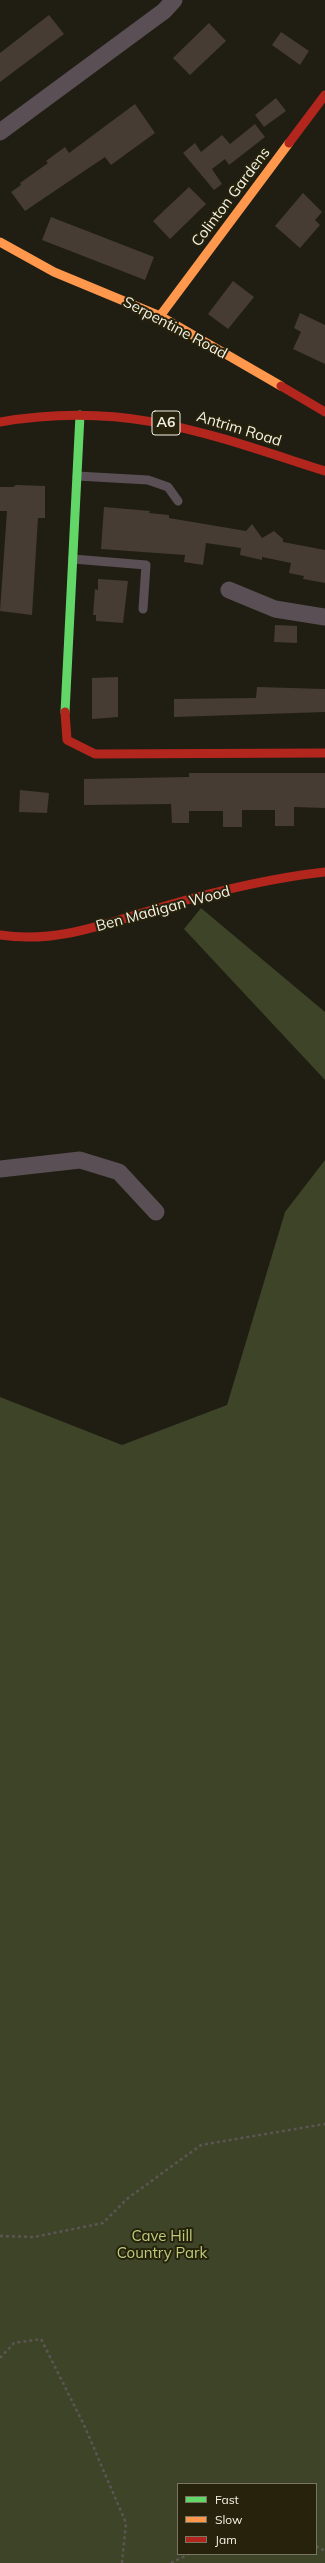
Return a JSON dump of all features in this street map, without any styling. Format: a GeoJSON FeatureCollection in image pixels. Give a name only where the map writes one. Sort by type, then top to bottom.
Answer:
{"type":"FeatureCollection","features":[{"type":"Feature","properties":{"kind":"street"},"geometry":{"type":"LineString","coordinates":[[0,132],[164,11],[174,0]]}},
{"type":"Feature","properties":{"kind":"street","name":"Colinton Gardens"},"geometry":{"type":"LineString","coordinates":[[160,316],[325,95]]}},
{"type":"Feature","properties":{"kind":"street","name":"Serpentine Road"},"geometry":{"type":"LineString","coordinates":[[0,242],[54,272],[160,316],[325,412]]}},
{"type":"Feature","properties":{"kind":"street","name":"Antrim Road"},"geometry":{"type":"LineString","coordinates":[[0,422],[47,416],[132,417],[180,425],[325,471]]}},
{"type":"Feature","properties":{"kind":"street"},"geometry":{"type":"LineString","coordinates":[[80,416],[64,712],[67,740],[95,754],[325,753]]}},
{"type":"Feature","properties":{"kind":"street"},"geometry":{"type":"LineString","coordinates":[[229,590],[275,609],[325,617]]}},
{"type":"Feature","properties":{"kind":"street","name":"Ben Madigan Wood"},"geometry":{"type":"LineString","coordinates":[[0,935],[57,937],[107,925],[165,906],[300,875],[325,872]]}},
{"type":"Feature","properties":{"kind":"street"},"geometry":{"type":"LineString","coordinates":[[0,1169],[80,1160],[118,1172],[156,1212]]}},
{"type":"Feature","properties":{"kind":"lane"},"geometry":{"type":"LineString","coordinates":[[77,476],[148,480],[168,487],[178,502]]}},
{"type":"Feature","properties":{"kind":"lane"},"geometry":{"type":"LineString","coordinates":[[73,559],[146,565],[143,609]]}},
{"type":"Feature","properties":{"kind":"path"},"geometry":{"type":"LineString","coordinates":[[0,2236],[34,2237],[103,2223],[128,2198],[201,2145],[325,2124]]}},
{"type":"Feature","properties":{"kind":"path"},"geometry":{"type":"LineString","coordinates":[[0,2358],[14,2343],[41,2339],[84,2425],[126,2523],[122,2563]]}},
{"type":"Feature","properties":{"kind":"path"},"geometry":{"type":"LineString","coordinates":[[171,2563],[186,2555]]}},
{"type":"Feature","properties":{"kind":"green space"},"geometry":{"type":"Polygon","coordinates":[[[201,908],[325,1012],[325,1080],[184,929],[201,908]]]}},
{"type":"Feature","properties":{"kind":"green space","name":"Cave Hill Country Park"},"geometry":{"type":"Polygon","coordinates":[[[325,1160],[325,2563],[0,2563],[0,1397],[122,1445],[227,1405],[285,1212],[325,1160]]]}},
{"type":"Feature","properties":{"kind":"building"},"geometry":{"type":"Polygon","coordinates":[[[49,15],[64,34],[0,82],[0,53],[49,15]]]}},
{"type":"Feature","properties":{"kind":"building"},"geometry":{"type":"Polygon","coordinates":[[[209,23],[226,41],[190,75],[173,58],[209,23]]]}},
{"type":"Feature","properties":{"kind":"building"},"geometry":{"type":"Polygon","coordinates":[[[281,32],[309,51],[300,65],[272,45],[281,32]]]}},
{"type":"Feature","properties":{"kind":"building"},"geometry":{"type":"Polygon","coordinates":[[[276,98],[286,111],[264,127],[255,115],[276,98]]]}},
{"type":"Feature","properties":{"kind":"building"},"geometry":{"type":"Polygon","coordinates":[[[135,104],[155,133],[111,165],[105,157],[25,211],[11,192],[21,185],[20,183],[48,163],[46,161],[65,147],[69,153],[135,104]]]}},
{"type":"Feature","properties":{"kind":"building"},"geometry":{"type":"Polygon","coordinates":[[[255,124],[265,137],[229,165],[225,159],[212,169],[222,184],[214,190],[183,153],[195,143],[201,152],[222,135],[230,144],[255,124]]]}},
{"type":"Feature","properties":{"kind":"building"},"geometry":{"type":"Polygon","coordinates":[[[189,187],[206,204],[170,239],[153,221],[189,187]]]}},
{"type":"Feature","properties":{"kind":"building"},"geometry":{"type":"Polygon","coordinates":[[[303,193],[322,212],[315,220],[320,225],[300,248],[275,226],[303,193]]]}},
{"type":"Feature","properties":{"kind":"building"},"geometry":{"type":"Polygon","coordinates":[[[51,217],[154,257],[145,280],[42,240],[51,217]]]}},
{"type":"Feature","properties":{"kind":"building"},"geometry":{"type":"Polygon","coordinates":[[[233,281],[254,297],[228,329],[208,314],[233,281]]]}},
{"type":"Feature","properties":{"kind":"building"},"geometry":{"type":"Polygon","coordinates":[[[300,313],[325,325],[325,364],[293,349],[301,332],[294,328],[300,313]]]}},
{"type":"Feature","properties":{"kind":"building"},"geometry":{"type":"Polygon","coordinates":[[[16,485],[45,486],[45,518],[38,518],[32,615],[0,611],[7,511],[0,511],[0,487],[13,487],[16,485]]]}},
{"type":"Feature","properties":{"kind":"building"},"geometry":{"type":"Polygon","coordinates":[[[104,507],[150,511],[149,513],[169,515],[169,518],[246,531],[252,524],[262,538],[274,531],[283,539],[283,542],[325,550],[325,583],[303,579],[304,576],[289,573],[291,563],[262,557],[262,560],[240,555],[241,548],[206,543],[203,565],[184,562],[185,555],[101,549],[104,507]]]}},
{"type":"Feature","properties":{"kind":"building"},"geometry":{"type":"Polygon","coordinates":[[[98,579],[128,581],[123,623],[96,621],[96,615],[93,615],[95,589],[98,590],[98,579]]]}},
{"type":"Feature","properties":{"kind":"building"},"geometry":{"type":"Polygon","coordinates":[[[275,625],[297,626],[297,643],[274,642],[275,625]]]}},
{"type":"Feature","properties":{"kind":"building"},"geometry":{"type":"Polygon","coordinates":[[[118,677],[118,717],[92,719],[92,678],[118,677]]]}},
{"type":"Feature","properties":{"kind":"building"},"geometry":{"type":"Polygon","coordinates":[[[257,687],[325,689],[325,712],[174,717],[174,699],[256,698],[257,687]]]}},
{"type":"Feature","properties":{"kind":"building"},"geometry":{"type":"Polygon","coordinates":[[[189,773],[325,773],[325,808],[294,807],[294,826],[275,826],[275,810],[242,810],[242,827],[223,827],[223,811],[189,811],[189,823],[172,823],[171,804],[84,805],[84,779],[189,777],[189,773]]]}},
{"type":"Feature","properties":{"kind":"building"},"geometry":{"type":"Polygon","coordinates":[[[20,790],[49,793],[47,813],[19,812],[20,790]]]}},
{"type":"Feature","properties":{"kind":"traffic: fast"},"geometry":{"type":"LineString","coordinates":[[65,712],[80,415]]}},
{"type":"Feature","properties":{"kind":"traffic: slow"},"geometry":{"type":"LineString","coordinates":[[160,316],[289,143]]}},
{"type":"Feature","properties":{"kind":"traffic: slow"},"geometry":{"type":"LineString","coordinates":[[0,242],[54,272],[160,316],[281,386]]}},
{"type":"Feature","properties":{"kind":"traffic: jam"},"geometry":{"type":"LineString","coordinates":[[289,143],[325,95]]}},
{"type":"Feature","properties":{"kind":"traffic: jam"},"geometry":{"type":"LineString","coordinates":[[281,386],[325,412]]}},
{"type":"Feature","properties":{"kind":"traffic: jam"},"geometry":{"type":"LineString","coordinates":[[0,422],[45,416],[87,415],[127,418],[166,424],[204,433],[325,471]]}},
{"type":"Feature","properties":{"kind":"traffic: jam"},"geometry":{"type":"LineString","coordinates":[[65,712],[67,740],[95,754],[325,753]]}},
{"type":"Feature","properties":{"kind":"traffic: jam"},"geometry":{"type":"LineString","coordinates":[[0,935],[43,937],[64,934],[104,925],[224,890],[264,881],[325,872]]}}]}
